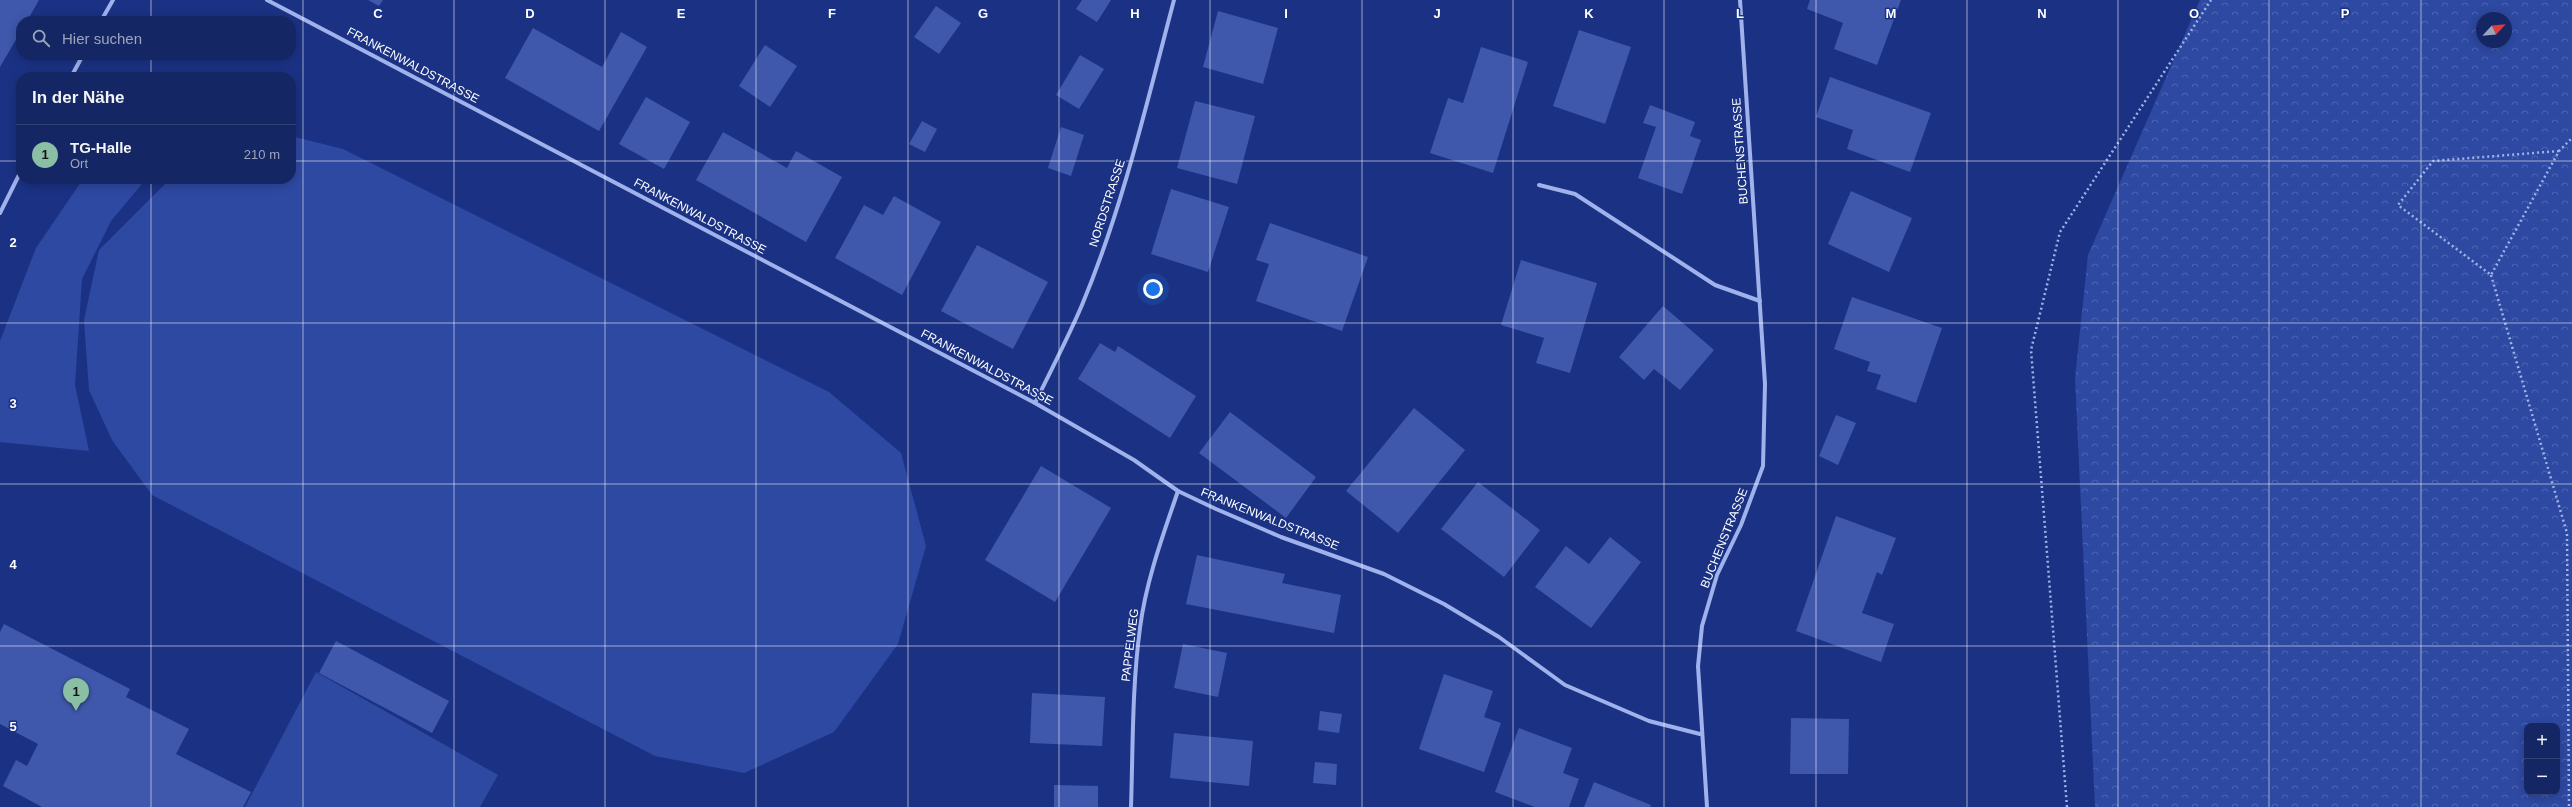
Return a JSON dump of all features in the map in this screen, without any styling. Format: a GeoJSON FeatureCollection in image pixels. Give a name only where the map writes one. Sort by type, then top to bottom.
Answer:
{"type":"FeatureCollection","features":[{"type":"Feature","properties":{"kind":"street"},"geometry":{"type":"LineString","coordinates":[[104,16],[113,0]]}},
{"type":"Feature","properties":{"kind":"street","name":"FRANKENWALDSTRASSE"},"geometry":{"type":"LineString","coordinates":[[267,0],[1035,403],[1134,460],[1178,490],[1216,510],[1281,537],[1384,574],[1444,604],[1499,637],[1565,685],[1649,721],[1700,734]]}},
{"type":"Feature","properties":{"kind":"street","name":"NORDSTRASSE"},"geometry":{"type":"LineString","coordinates":[[1035,403],[1082,304],[1114,216],[1142,126],[1174,0]]}},
{"type":"Feature","properties":{"kind":"street","name":"BUCHENSTRASSE"},"geometry":{"type":"LineString","coordinates":[[1707,807],[1700,734],[1698,666],[1702,626],[1717,575],[1741,525],[1763,466],[1765,384],[1740,0]]}},
{"type":"Feature","properties":{"kind":"street"},"geometry":{"type":"LineString","coordinates":[[74,72],[80,60]]}},
{"type":"Feature","properties":{"kind":"street"},"geometry":{"type":"LineString","coordinates":[[0,213],[16,181]]}},
{"type":"Feature","properties":{"kind":"street"},"geometry":{"type":"LineString","coordinates":[[1539,185],[1575,194],[1715,285],[1760,301]]}},
{"type":"Feature","properties":{"kind":"street","name":"PAPPELWEG"},"geometry":{"type":"LineString","coordinates":[[1131,807],[1134,691],[1140,627],[1155,560],[1178,490]]}},
{"type":"Feature","properties":{"kind":"path"},"geometry":{"type":"LineString","coordinates":[[2067,807],[2031,350],[2060,232],[2211,0]]}},
{"type":"Feature","properties":{"kind":"path"},"geometry":{"type":"LineString","coordinates":[[2492,276],[2558,151],[2572,138]]}},
{"type":"Feature","properties":{"kind":"path"},"geometry":{"type":"LineString","coordinates":[[2558,151],[2433,161],[2398,205],[2492,276],[2567,533],[2569,807]]}},
{"type":"Feature","properties":{"kind":"green space"},"geometry":{"type":"Polygon","coordinates":[[[2200,0],[2572,0],[2572,807],[2095,807],[2075,378],[2088,255],[2200,0]]]}},
{"type":"Feature","properties":{"kind":"green space"},"geometry":{"type":"Polygon","coordinates":[[[296,137],[343,149],[829,392],[901,453],[926,546],[898,644],[834,732],[744,773],[655,756],[152,495],[112,440],[89,390],[84,320],[99,250],[165,184],[296,184],[296,137]]]}},
{"type":"Feature","properties":{"kind":"green space"},"geometry":{"type":"Polygon","coordinates":[[[80,184],[142,184],[111,221],[82,279],[75,385],[89,451],[0,442],[0,341],[36,248],[80,184]]]}},
{"type":"Feature","properties":{"kind":"green space"},"geometry":{"type":"Polygon","coordinates":[[[316,672],[498,775],[480,807],[245,807],[316,672]]]}},
{"type":"Feature","properties":{"kind":"building"},"geometry":{"type":"Polygon","coordinates":[[[0,0],[39,0],[30,16],[16,16],[16,40],[0,67],[0,0]]]}},
{"type":"Feature","properties":{"kind":"building"},"geometry":{"type":"Polygon","coordinates":[[[368,0],[383,0],[379,6],[368,0]]]}},
{"type":"Feature","properties":{"kind":"building"},"geometry":{"type":"Polygon","coordinates":[[[1082,0],[1111,0],[1097,22],[1076,9],[1082,0]]]}},
{"type":"Feature","properties":{"kind":"building"},"geometry":{"type":"Polygon","coordinates":[[[1810,0],[1901,0],[1877,65],[1834,49],[1843,23],[1807,9],[1810,0]]]}},
{"type":"Feature","properties":{"kind":"building"},"geometry":{"type":"Polygon","coordinates":[[[936,6],[961,23],[939,54],[914,37],[936,6]]]}},
{"type":"Feature","properties":{"kind":"building"},"geometry":{"type":"Polygon","coordinates":[[[1218,11],[1278,28],[1263,84],[1203,67],[1218,11]]]}},
{"type":"Feature","properties":{"kind":"building"},"geometry":{"type":"Polygon","coordinates":[[[533,28],[602,67],[621,32],[647,47],[599,131],[505,78],[533,28]]]}},
{"type":"Feature","properties":{"kind":"building"},"geometry":{"type":"Polygon","coordinates":[[[1579,30],[1631,47],[1605,124],[1553,106],[1579,30]]]}},
{"type":"Feature","properties":{"kind":"building"},"geometry":{"type":"Polygon","coordinates":[[[765,45],[797,66],[770,107],[739,86],[765,45]]]}},
{"type":"Feature","properties":{"kind":"building"},"geometry":{"type":"Polygon","coordinates":[[[1481,47],[1528,62],[1493,173],[1430,153],[1448,98],[1463,103],[1481,47]]]}},
{"type":"Feature","properties":{"kind":"building"},"geometry":{"type":"Polygon","coordinates":[[[1080,55],[1104,69],[1079,109],[1056,95],[1080,55]]]}},
{"type":"Feature","properties":{"kind":"building"},"geometry":{"type":"Polygon","coordinates":[[[1830,77],[1931,113],[1910,172],[1847,149],[1853,130],[1816,117],[1830,77]]]}},
{"type":"Feature","properties":{"kind":"building"},"geometry":{"type":"Polygon","coordinates":[[[646,97],[690,122],[664,169],[619,144],[646,97]]]}},
{"type":"Feature","properties":{"kind":"building"},"geometry":{"type":"Polygon","coordinates":[[[1195,101],[1255,116],[1237,184],[1177,168],[1195,101]]]}},
{"type":"Feature","properties":{"kind":"building"},"geometry":{"type":"Polygon","coordinates":[[[1650,105],[1695,122],[1690,136],[1701,140],[1682,194],[1638,178],[1656,127],[1643,123],[1650,105]]]}},
{"type":"Feature","properties":{"kind":"building"},"geometry":{"type":"Polygon","coordinates":[[[922,121],[937,129],[925,152],[909,144],[922,121]]]}},
{"type":"Feature","properties":{"kind":"building"},"geometry":{"type":"Polygon","coordinates":[[[1061,127],[1084,135],[1071,176],[1048,168],[1061,127]]]}},
{"type":"Feature","properties":{"kind":"building"},"geometry":{"type":"Polygon","coordinates":[[[723,132],[787,168],[796,151],[842,177],[806,242],[696,180],[723,132]]]}},
{"type":"Feature","properties":{"kind":"building"},"geometry":{"type":"Polygon","coordinates":[[[1171,189],[1229,207],[1208,272],[1151,254],[1171,189]]]}},
{"type":"Feature","properties":{"kind":"building"},"geometry":{"type":"Polygon","coordinates":[[[1851,191],[1912,218],[1889,272],[1828,244],[1851,191]]]}},
{"type":"Feature","properties":{"kind":"building"},"geometry":{"type":"Polygon","coordinates":[[[894,196],[941,222],[902,295],[835,258],[864,205],[883,215],[894,196]]]}},
{"type":"Feature","properties":{"kind":"building"},"geometry":{"type":"Polygon","coordinates":[[[1270,223],[1368,257],[1342,331],[1256,301],[1269,264],[1256,260],[1270,223]]]}},
{"type":"Feature","properties":{"kind":"building"},"geometry":{"type":"Polygon","coordinates":[[[977,245],[1048,282],[1013,349],[941,311],[977,245]]]}},
{"type":"Feature","properties":{"kind":"building"},"geometry":{"type":"Polygon","coordinates":[[[1521,260],[1597,283],[1570,373],[1536,363],[1544,338],[1501,325],[1521,260]]]}},
{"type":"Feature","properties":{"kind":"building"},"geometry":{"type":"Polygon","coordinates":[[[1852,297],[1942,328],[1916,403],[1876,389],[1881,375],[1867,371],[1870,362],[1834,349],[1852,297]]]}},
{"type":"Feature","properties":{"kind":"building"},"geometry":{"type":"Polygon","coordinates":[[[1663,306],[1714,350],[1680,390],[1654,369],[1644,380],[1619,357],[1663,306]]]}},
{"type":"Feature","properties":{"kind":"building"},"geometry":{"type":"Polygon","coordinates":[[[1100,343],[1115,352],[1118,346],[1196,396],[1170,438],[1078,379],[1100,343]]]}},
{"type":"Feature","properties":{"kind":"building"},"geometry":{"type":"Polygon","coordinates":[[[1414,408],[1465,450],[1398,533],[1346,491],[1414,408]]]}},
{"type":"Feature","properties":{"kind":"building"},"geometry":{"type":"Polygon","coordinates":[[[1230,412],[1316,477],[1286,518],[1199,453],[1230,412]]]}},
{"type":"Feature","properties":{"kind":"building"},"geometry":{"type":"Polygon","coordinates":[[[1836,415],[1856,423],[1838,465],[1819,456],[1836,415]]]}},
{"type":"Feature","properties":{"kind":"building"},"geometry":{"type":"Polygon","coordinates":[[[1041,466],[1111,508],[1055,602],[985,560],[1041,466]]]}},
{"type":"Feature","properties":{"kind":"building"},"geometry":{"type":"Polygon","coordinates":[[[1478,482],[1540,530],[1504,577],[1441,529],[1478,482]]]}},
{"type":"Feature","properties":{"kind":"building"},"geometry":{"type":"Polygon","coordinates":[[[1836,516],[1896,538],[1882,575],[1877,572],[1862,613],[1894,624],[1881,662],[1796,631],[1836,516]]]}},
{"type":"Feature","properties":{"kind":"building"},"geometry":{"type":"Polygon","coordinates":[[[1610,537],[1641,562],[1591,628],[1535,587],[1566,546],[1589,564],[1610,537]]]}},
{"type":"Feature","properties":{"kind":"building"},"geometry":{"type":"Polygon","coordinates":[[[1197,555],[1285,574],[1282,583],[1341,595],[1334,633],[1186,604],[1197,555]]]}},
{"type":"Feature","properties":{"kind":"building"},"geometry":{"type":"Polygon","coordinates":[[[4,624],[130,689],[126,697],[189,729],[176,754],[251,792],[243,807],[42,807],[3,786],[16,760],[27,766],[38,744],[0,724],[0,632],[4,624]]]}},
{"type":"Feature","properties":{"kind":"building"},"geometry":{"type":"Polygon","coordinates":[[[336,641],[449,701],[432,733],[319,673],[336,641]]]}},
{"type":"Feature","properties":{"kind":"building"},"geometry":{"type":"Polygon","coordinates":[[[1183,644],[1227,653],[1218,697],[1174,688],[1183,644]]]}},
{"type":"Feature","properties":{"kind":"building"},"geometry":{"type":"Polygon","coordinates":[[[1444,674],[1493,691],[1484,717],[1501,723],[1484,772],[1419,749],[1444,674]]]}},
{"type":"Feature","properties":{"kind":"building"},"geometry":{"type":"Polygon","coordinates":[[[1032,693],[1105,697],[1102,746],[1030,743],[1032,693]]]}},
{"type":"Feature","properties":{"kind":"building"},"geometry":{"type":"Polygon","coordinates":[[[1320,711],[1342,714],[1339,733],[1318,730],[1320,711]]]}},
{"type":"Feature","properties":{"kind":"building"},"geometry":{"type":"Polygon","coordinates":[[[1791,718],[1849,719],[1848,774],[1790,774],[1791,718]]]}},
{"type":"Feature","properties":{"kind":"building"},"geometry":{"type":"Polygon","coordinates":[[[1519,728],[1572,748],[1563,773],[1579,779],[1569,807],[1535,807],[1495,792],[1519,728]]]}},
{"type":"Feature","properties":{"kind":"building"},"geometry":{"type":"Polygon","coordinates":[[[1174,733],[1253,741],[1249,786],[1170,778],[1174,733]]]}},
{"type":"Feature","properties":{"kind":"building"},"geometry":{"type":"Polygon","coordinates":[[[1315,762],[1337,764],[1336,785],[1313,783],[1315,762]]]}},
{"type":"Feature","properties":{"kind":"building"},"geometry":{"type":"Polygon","coordinates":[[[1594,782],[1651,805],[1650,807],[1584,807],[1594,782]]]}},
{"type":"Feature","properties":{"kind":"building"},"geometry":{"type":"Polygon","coordinates":[[[1054,785],[1098,786],[1098,807],[1054,807],[1054,785]]]}},
{"type":"Feature","properties":{"kind":"place","name":"TG-Halle"},"geometry":{"type":"Point","coordinates":[76,711]}}]}
